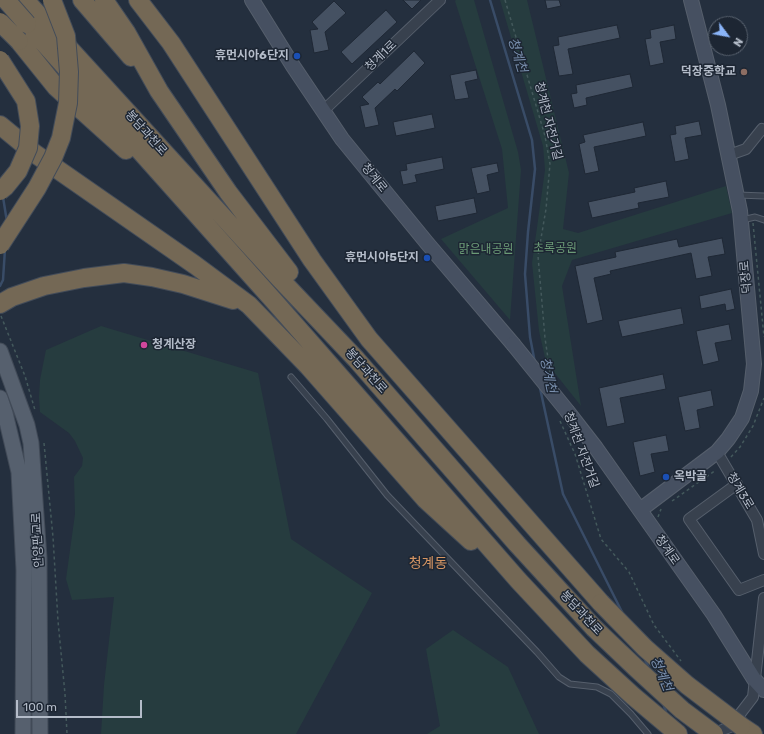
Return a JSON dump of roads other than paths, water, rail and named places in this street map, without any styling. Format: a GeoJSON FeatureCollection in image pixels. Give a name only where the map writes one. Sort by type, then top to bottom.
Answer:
{"type":"FeatureCollection","features":[{"type":"Feature","properties":{"kind":"highway","name":"봉담과천로"},"geometry":{"type":"LineString","coordinates":[[7,0],[29,12],[356,358],[517,544],[594,628],[682,710],[730,731]]}},
{"type":"Feature","properties":{"kind":"highway"},"geometry":{"type":"LineString","coordinates":[[0,245],[38,188],[61,138],[68,103],[69,72],[66,36],[52,0]]}},
{"type":"Feature","properties":{"kind":"highway"},"geometry":{"type":"LineString","coordinates":[[82,0],[102,7],[228,192],[279,260],[339,333],[356,358]]}},
{"type":"Feature","properties":{"kind":"highway","name":"봉담과천로"},"geometry":{"type":"LineString","coordinates":[[138,0],[171,43],[312,260],[369,339],[600,603],[645,648],[687,685],[730,731]]}},
{"type":"Feature","properties":{"kind":"highway","name":"봉담과천로"},"geometry":{"type":"LineString","coordinates":[[29,12],[194,212],[518,580],[587,654],[678,734]]}},
{"type":"Feature","properties":{"kind":"highway"},"geometry":{"type":"LineString","coordinates":[[0,22],[56,87],[194,212]]}},
{"type":"Feature","properties":{"kind":"highway"},"geometry":{"type":"LineString","coordinates":[[0,60],[26,101],[30,126],[28,148],[18,171],[0,191]]}},
{"type":"Feature","properties":{"kind":"highway","name":"봉담과천로"},"geometry":{"type":"LineString","coordinates":[[0,125],[34,153],[63,174],[249,305],[308,366],[424,499],[518,580]]}},
{"type":"Feature","properties":{"kind":"highway"},"geometry":{"type":"LineString","coordinates":[[0,304],[12,297],[44,286],[84,278],[124,273],[183,284],[249,305]]}},
{"type":"Feature","properties":{"kind":"main road"},"geometry":{"type":"LineString","coordinates":[[0,15],[7,0]]}},
{"type":"Feature","properties":{"kind":"main road","name":"안양판교로"},"geometry":{"type":"LineString","coordinates":[[0,351],[27,425],[32,449],[39,558],[40,734]]}},
{"type":"Feature","properties":{"kind":"main road","name":"안양판교로"},"geometry":{"type":"LineString","coordinates":[[0,398],[19,472],[20,486],[24,570],[23,734]]}},
{"type":"Feature","properties":{"kind":"street","name":"청계로"},"geometry":{"type":"LineString","coordinates":[[252,0],[293,66],[342,139],[422,237],[513,344],[563,414],[596,448],[714,615],[754,679],[764,690]]}},
{"type":"Feature","properties":{"kind":"street","name":"청계1로"},"geometry":{"type":"LineString","coordinates":[[323,111],[440,0]]}},
{"type":"Feature","properties":{"kind":"street","name":"덕장로"},"geometry":{"type":"LineString","coordinates":[[640,510],[717,452],[728,439],[742,418],[751,391],[754,364],[741,220],[737,194],[718,104],[691,0]]}},
{"type":"Feature","properties":{"kind":"street"},"geometry":{"type":"LineString","coordinates":[[729,155],[746,149],[762,129],[764,130]]}},
{"type":"Feature","properties":{"kind":"street","name":"청계3로"},"geometry":{"type":"LineString","coordinates":[[717,452],[761,522],[764,554]]}},
{"type":"Feature","properties":{"kind":"street"},"geometry":{"type":"LineString","coordinates":[[737,484],[689,519],[739,590],[764,580]]}},
{"type":"Feature","properties":{"kind":"street"},"geometry":{"type":"LineString","coordinates":[[730,731],[752,697],[764,598]]}},
{"type":"Feature","properties":{"kind":"street"},"geometry":{"type":"LineString","coordinates":[[754,679],[764,661]]}},
{"type":"Feature","properties":{"kind":"lane"},"geometry":{"type":"LineString","coordinates":[[737,194],[764,196]]}},
{"type":"Feature","properties":{"kind":"lane"},"geometry":{"type":"LineString","coordinates":[[741,220],[755,217],[764,220]]}},
{"type":"Feature","properties":{"kind":"lane"},"geometry":{"type":"LineString","coordinates":[[291,377],[327,419],[387,495],[559,677],[570,684],[597,687],[610,694],[631,714],[648,734]]}},
{"type":"Feature","properties":{"kind":"waterway","name":"청계천"},"geometry":{"type":"LineString","coordinates":[[490,0],[532,140],[535,169],[525,274],[530,337],[535,363]]}},
{"type":"Feature","properties":{"kind":"waterway"},"geometry":{"type":"LineString","coordinates":[[3,197],[7,222]]}},
{"type":"Feature","properties":{"kind":"waterway"},"geometry":{"type":"LineString","coordinates":[[0,286],[3,280],[5,249]]}},
{"type":"Feature","properties":{"kind":"waterway","name":"청계천"},"geometry":{"type":"LineString","coordinates":[[540,388],[563,494],[623,614]]}},
{"type":"Feature","properties":{"kind":"waterway","name":"청계천"},"geometry":{"type":"LineString","coordinates":[[644,658],[650,670]]}},
{"type":"Feature","properties":{"kind":"waterway","name":"청계천"},"geometry":{"type":"LineString","coordinates":[[663,703],[667,715]]}},
{"type":"Feature","properties":{"kind":"place","name":"휴먼시아6단지"},"geometry":{"type":"Point","coordinates":[297,56]}},
{"type":"Feature","properties":{"kind":"place","name":"덕장중학교"},"geometry":{"type":"Point","coordinates":[744,72]}},
{"type":"Feature","properties":{"kind":"place","name":"휴먼시아5단지"},"geometry":{"type":"Point","coordinates":[427,258]}},
{"type":"Feature","properties":{"kind":"place","name":"청계산장"},"geometry":{"type":"Point","coordinates":[144,345]}},
{"type":"Feature","properties":{"kind":"place","name":"옥박골"},"geometry":{"type":"Point","coordinates":[666,477]}},
{"type":"Feature","properties":{"kind":"district","name":"청계동"},"geometry":{"type":"Point","coordinates":[428,564]}},
{"type":"Feature","properties":{"kind":"park label","name":"초록공원"},"geometry":{"type":"Point","coordinates":[555,249]}},
{"type":"Feature","properties":{"kind":"park label","name":"맑은내공원"},"geometry":{"type":"Point","coordinates":[486,250]}}]}
